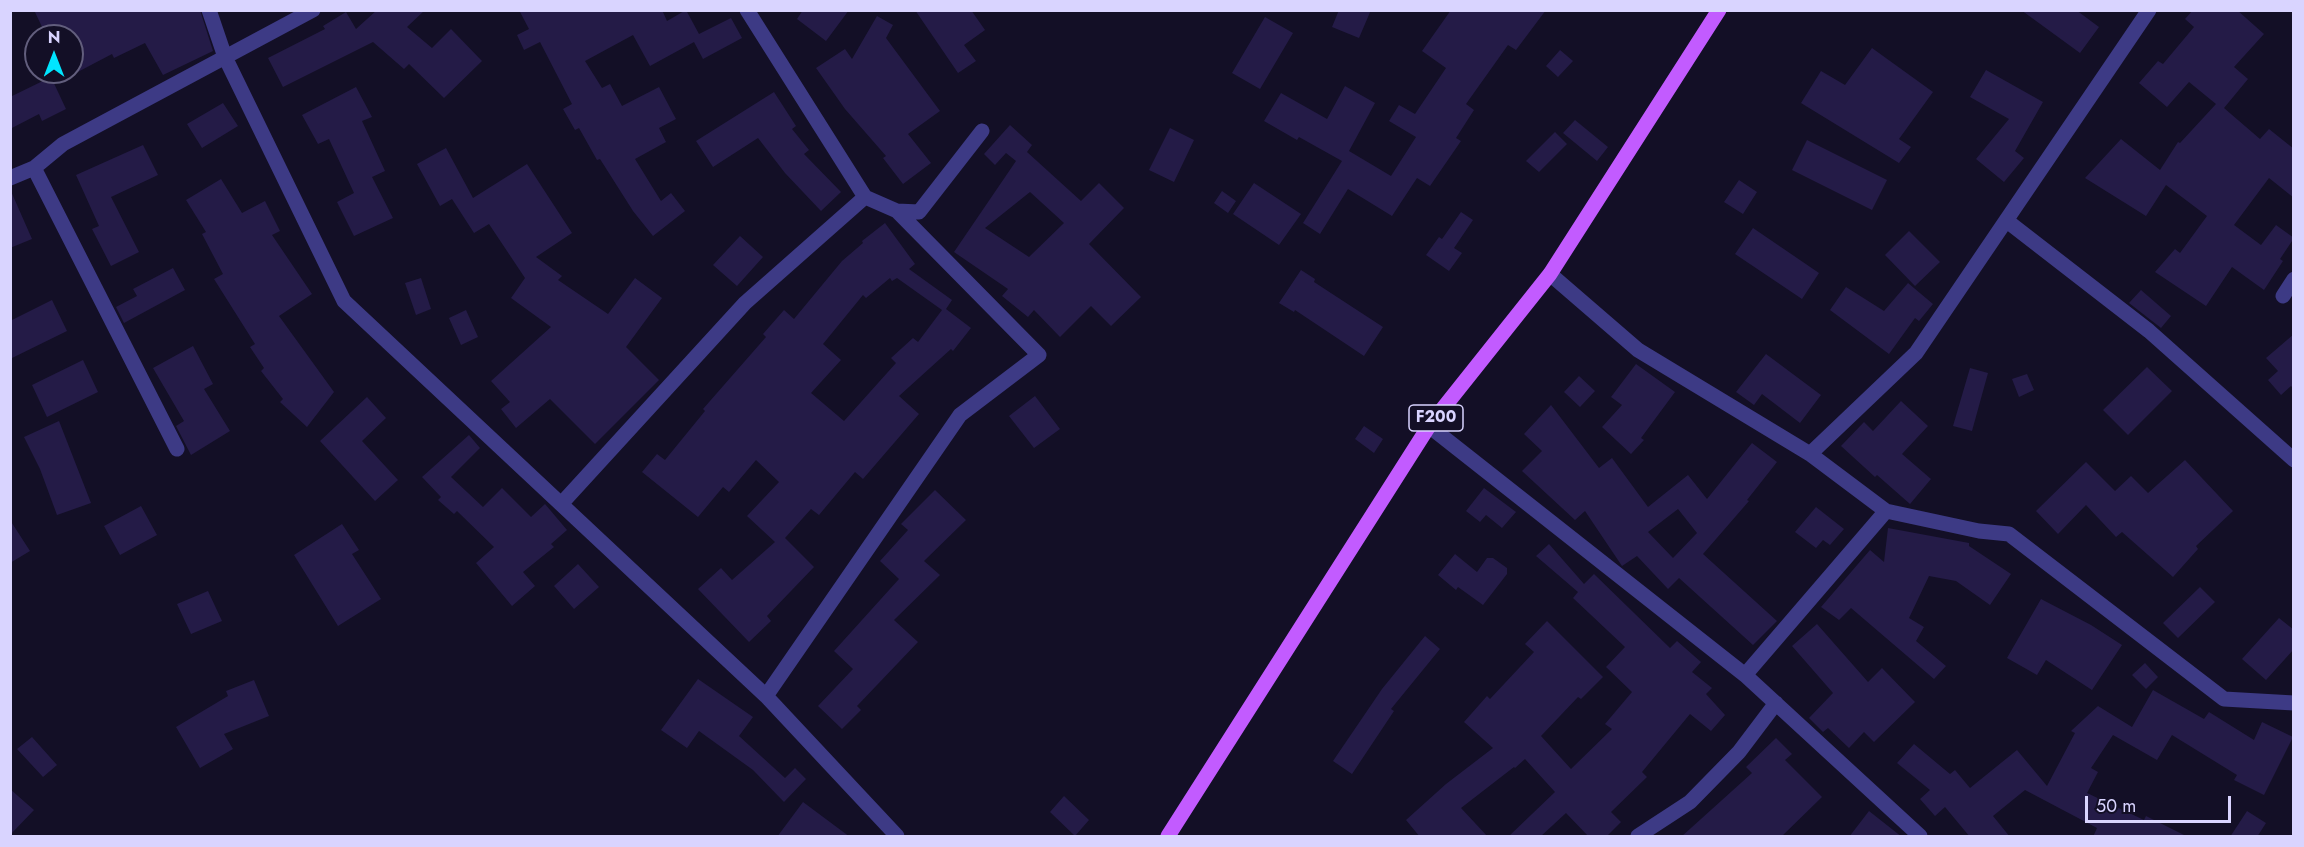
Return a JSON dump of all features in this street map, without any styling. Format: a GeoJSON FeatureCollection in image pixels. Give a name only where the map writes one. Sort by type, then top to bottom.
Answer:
{"type":"FeatureCollection","features":[{"type":"Feature","properties":{"kind":"main road","name":"F200"},"geometry":{"type":"LineString","coordinates":[[1168,837],[1429,426],[1550,274],[1719,10]]}},
{"type":"Feature","properties":{"kind":"street"},"geometry":{"type":"LineString","coordinates":[[208,10],[225,57],[344,301],[766,696],[897,837]]}},
{"type":"Feature","properties":{"kind":"street"},"geometry":{"type":"LineString","coordinates":[[10,178],[34,168],[63,144],[313,10]]}},
{"type":"Feature","properties":{"kind":"street"},"geometry":{"type":"LineString","coordinates":[[747,10],[865,197],[897,211],[919,212],[982,131]]}},
{"type":"Feature","properties":{"kind":"street"},"geometry":{"type":"LineString","coordinates":[[1810,454],[1916,353],[2149,10]]}},
{"type":"Feature","properties":{"kind":"street"},"geometry":{"type":"LineString","coordinates":[[34,168],[177,449]]}},
{"type":"Feature","properties":{"kind":"street"},"geometry":{"type":"LineString","coordinates":[[562,503],[745,303],[865,197]]}},
{"type":"Feature","properties":{"kind":"street"},"geometry":{"type":"LineString","coordinates":[[766,696],[960,415],[1039,355],[897,211]]}},
{"type":"Feature","properties":{"kind":"street"},"geometry":{"type":"LineString","coordinates":[[2007,221],[2149,331],[2294,460]]}},
{"type":"Feature","properties":{"kind":"street"},"geometry":{"type":"LineString","coordinates":[[1550,274],[1638,350],[1810,454],[1886,511],[1978,531],[2009,534],[2224,699],[2294,703]]}},
{"type":"Feature","properties":{"kind":"street"},"geometry":{"type":"LineString","coordinates":[[2283,296],[2294,279]]}},
{"type":"Feature","properties":{"kind":"street"},"geometry":{"type":"LineString","coordinates":[[1429,426],[1745,675],[1912,833]]}},
{"type":"Feature","properties":{"kind":"street"},"geometry":{"type":"LineString","coordinates":[[1745,675],[1886,511]]}},
{"type":"Feature","properties":{"kind":"street"},"geometry":{"type":"LineString","coordinates":[[1638,837],[1690,802],[1739,752],[1776,703]]}},
{"type":"Feature","properties":{"kind":"building"},"geometry":{"type":"Polygon","coordinates":[[[34,10],[200,10],[213,51],[163,75],[145,43],[114,58],[112,54],[84,69],[84,24],[41,24],[34,10]]]}},
{"type":"Feature","properties":{"kind":"building"},"geometry":{"type":"Polygon","coordinates":[[[377,10],[425,10],[407,27],[432,48],[451,29],[482,61],[444,98],[409,64],[404,69],[373,42],[283,87],[268,58],[325,29],[323,26],[346,12],[356,29],[377,10]]]}},
{"type":"Feature","properties":{"kind":"building"},"geometry":{"type":"Polygon","coordinates":[[[519,10],[662,10],[667,21],[686,10],[699,34],[731,18],[742,38],[703,59],[694,42],[650,66],[633,35],[585,61],[602,88],[610,84],[622,106],[659,87],[676,119],[659,128],[666,142],[635,159],[661,201],[671,193],[685,211],[653,236],[633,211],[600,159],[597,160],[579,128],[575,130],[563,109],[572,104],[540,42],[524,50],[517,35],[529,29],[519,10]]]}},
{"type":"Feature","properties":{"kind":"building"},"geometry":{"type":"Polygon","coordinates":[[[803,10],[849,10],[826,41],[797,19],[803,10]]]}},
{"type":"Feature","properties":{"kind":"building"},"geometry":{"type":"Polygon","coordinates":[[[915,10],[971,10],[985,30],[964,45],[976,61],[958,73],[915,10]]]}},
{"type":"Feature","properties":{"kind":"building"},"geometry":{"type":"Polygon","coordinates":[[[1339,10],[1371,10],[1359,38],[1332,27],[1339,10]]]}},
{"type":"Feature","properties":{"kind":"building"},"geometry":{"type":"Polygon","coordinates":[[[1451,10],[1546,10],[1516,50],[1508,45],[1466,104],[1474,110],[1456,138],[1461,141],[1430,186],[1417,178],[1392,216],[1348,189],[1320,234],[1303,223],[1342,161],[1299,137],[1297,140],[1264,121],[1281,93],[1327,119],[1345,86],[1375,103],[1349,151],[1391,176],[1416,137],[1389,121],[1399,105],[1415,114],[1446,68],[1422,51],[1451,10]]]}},
{"type":"Feature","properties":{"kind":"building"},"geometry":{"type":"Polygon","coordinates":[[[2021,10],[2076,10],[2099,27],[2080,53],[2021,10]]]}},
{"type":"Feature","properties":{"kind":"building"},"geometry":{"type":"Polygon","coordinates":[[[2193,10],[2237,10],[2264,34],[2234,67],[2248,79],[2224,108],[2260,139],[2269,129],[2294,149],[2294,198],[2269,178],[2234,225],[2261,245],[2276,225],[2294,238],[2280,259],[2283,261],[2264,290],[2232,267],[2206,306],[2155,272],[2175,249],[2180,253],[2207,216],[2166,185],[2146,216],[2085,178],[2121,139],[2160,170],[2178,142],[2180,143],[2216,104],[2189,82],[2167,107],[2139,83],[2158,61],[2163,64],[2194,27],[2185,19],[2193,10]]]}},
{"type":"Feature","properties":{"kind":"building"},"geometry":{"type":"Polygon","coordinates":[[[877,16],[893,25],[886,38],[940,111],[908,134],[931,163],[903,184],[883,158],[886,156],[845,109],[816,68],[845,49],[852,59],[877,16]]]}},
{"type":"Feature","properties":{"kind":"building"},"geometry":{"type":"Polygon","coordinates":[[[1265,17],[1293,33],[1260,89],[1232,73],[1265,17]]]}},
{"type":"Feature","properties":{"kind":"building"},"geometry":{"type":"Polygon","coordinates":[[[1872,48],[1933,92],[1899,139],[1911,147],[1899,163],[1801,103],[1821,71],[1845,85],[1872,48]]]}},
{"type":"Feature","properties":{"kind":"building"},"geometry":{"type":"Polygon","coordinates":[[[1560,50],[1573,61],[1558,77],[1546,66],[1560,50]]]}},
{"type":"Feature","properties":{"kind":"building"},"geometry":{"type":"Polygon","coordinates":[[[1986,70],[2043,102],[2015,151],[2024,158],[2004,182],[1976,159],[2009,119],[1970,97],[1986,70]]]}},
{"type":"Feature","properties":{"kind":"building"},"geometry":{"type":"Polygon","coordinates":[[[37,84],[54,84],[66,109],[42,121],[39,114],[10,129],[10,97],[37,84]]]}},
{"type":"Feature","properties":{"kind":"building"},"geometry":{"type":"Polygon","coordinates":[[[356,87],[372,117],[362,121],[385,171],[372,177],[393,218],[354,236],[337,202],[354,193],[329,139],[318,144],[302,115],[356,87]]]}},
{"type":"Feature","properties":{"kind":"building"},"geometry":{"type":"Polygon","coordinates":[[[774,92],[796,126],[792,129],[809,150],[804,154],[841,192],[821,211],[785,173],[758,138],[713,167],[696,141],[774,92]]]}},
{"type":"Feature","properties":{"kind":"building"},"geometry":{"type":"Polygon","coordinates":[[[223,103],[238,126],[202,148],[187,124],[223,103]]]}},
{"type":"Feature","properties":{"kind":"building"},"geometry":{"type":"Polygon","coordinates":[[[1575,120],[1608,147],[1597,161],[1563,133],[1575,120]]]}},
{"type":"Feature","properties":{"kind":"building"},"geometry":{"type":"Polygon","coordinates":[[[1010,125],[1032,145],[1027,152],[1081,201],[1099,183],[1124,208],[1089,244],[1141,297],[1111,326],[1091,306],[1060,337],[1034,310],[1028,317],[1002,296],[1008,289],[954,252],[1016,161],[1006,153],[995,165],[984,154],[1010,125]],[[1030,192],[985,228],[1029,257],[1064,223],[1030,192]]]}},
{"type":"Feature","properties":{"kind":"building"},"geometry":{"type":"Polygon","coordinates":[[[1170,128],[1194,140],[1174,182],[1149,170],[1170,128]]]}},
{"type":"Feature","properties":{"kind":"building"},"geometry":{"type":"Polygon","coordinates":[[[1555,132],[1567,144],[1539,172],[1526,161],[1555,132]]]}},
{"type":"Feature","properties":{"kind":"building"},"geometry":{"type":"Polygon","coordinates":[[[1807,140],[1887,180],[1872,210],[1792,170],[1807,140]]]}},
{"type":"Feature","properties":{"kind":"building"},"geometry":{"type":"Polygon","coordinates":[[[143,145],[158,175],[111,197],[139,252],[111,266],[92,229],[99,226],[76,175],[143,145]]]}},
{"type":"Feature","properties":{"kind":"building"},"geometry":{"type":"Polygon","coordinates":[[[446,148],[473,198],[527,164],[572,233],[536,257],[562,276],[558,280],[608,314],[635,278],[662,298],[626,347],[659,380],[595,444],[550,399],[516,428],[501,409],[510,402],[491,381],[551,327],[511,298],[525,278],[489,224],[474,233],[452,199],[440,206],[417,164],[446,148]]]}},
{"type":"Feature","properties":{"kind":"building"},"geometry":{"type":"Polygon","coordinates":[[[221,179],[242,213],[265,201],[280,231],[272,235],[312,294],[279,316],[334,392],[307,427],[280,402],[283,399],[261,371],[264,368],[250,347],[255,344],[214,279],[223,274],[202,234],[206,232],[186,200],[221,179]]]}},
{"type":"Feature","properties":{"kind":"building"},"geometry":{"type":"Polygon","coordinates":[[[1739,180],[1757,192],[1743,214],[1724,202],[1739,180]]]}},
{"type":"Feature","properties":{"kind":"building"},"geometry":{"type":"Polygon","coordinates":[[[1254,183],[1301,214],[1279,245],[1233,214],[1254,183]]]}},
{"type":"Feature","properties":{"kind":"building"},"geometry":{"type":"Polygon","coordinates":[[[10,189],[32,239],[10,248],[10,189]]]}},
{"type":"Feature","properties":{"kind":"building"},"geometry":{"type":"Polygon","coordinates":[[[1222,191],[1236,201],[1228,213],[1214,203],[1222,191]]]}},
{"type":"Feature","properties":{"kind":"building"},"geometry":{"type":"Polygon","coordinates":[[[1461,212],[1473,220],[1454,248],[1462,253],[1449,271],[1426,255],[1439,237],[1442,239],[1461,212]]]}},
{"type":"Feature","properties":{"kind":"building"},"geometry":{"type":"Polygon","coordinates":[[[885,223],[915,264],[909,269],[952,300],[946,309],[971,328],[953,351],[951,349],[899,396],[919,414],[863,479],[855,472],[819,515],[811,509],[785,538],[814,567],[767,616],[771,621],[749,642],[698,589],[721,568],[732,580],[775,542],[747,516],[779,482],[756,460],[729,492],[723,487],[698,517],[642,472],[657,454],[665,460],[705,411],[703,409],[766,337],[763,334],[784,310],[794,319],[842,261],[863,243],[862,241],[885,223]],[[890,278],[866,298],[863,295],[823,344],[841,360],[811,393],[844,421],[896,363],[891,358],[913,338],[918,342],[942,310],[897,278],[892,281],[890,278]]]}},
{"type":"Feature","properties":{"kind":"building"},"geometry":{"type":"Polygon","coordinates":[[[1753,228],[1819,273],[1802,299],[1735,254],[1753,228]]]}},
{"type":"Feature","properties":{"kind":"building"},"geometry":{"type":"Polygon","coordinates":[[[1909,231],[1940,262],[1915,286],[1885,255],[1909,231]]]}},
{"type":"Feature","properties":{"kind":"building"},"geometry":{"type":"Polygon","coordinates":[[[740,236],[763,257],[737,286],[713,265],[740,236]]]}},
{"type":"Feature","properties":{"kind":"building"},"geometry":{"type":"Polygon","coordinates":[[[173,268],[185,290],[124,323],[116,307],[137,296],[133,289],[173,268]]]}},
{"type":"Feature","properties":{"kind":"building"},"geometry":{"type":"Polygon","coordinates":[[[1301,270],[1315,279],[1314,282],[1383,327],[1364,356],[1295,310],[1294,312],[1279,303],[1301,270]]]}},
{"type":"Feature","properties":{"kind":"building"},"geometry":{"type":"Polygon","coordinates":[[[421,278],[431,309],[416,315],[405,283],[421,278]]]}},
{"type":"Feature","properties":{"kind":"building"},"geometry":{"type":"Polygon","coordinates":[[[1908,283],[1933,304],[1919,321],[1915,318],[1889,354],[1830,310],[1846,287],[1884,311],[1908,283]]]}},
{"type":"Feature","properties":{"kind":"building"},"geometry":{"type":"Polygon","coordinates":[[[2141,290],[2171,316],[2161,328],[2129,303],[2141,290]]]}},
{"type":"Feature","properties":{"kind":"building"},"geometry":{"type":"Polygon","coordinates":[[[52,300],[67,331],[10,359],[10,321],[52,300]]]}},
{"type":"Feature","properties":{"kind":"building"},"geometry":{"type":"Polygon","coordinates":[[[466,310],[478,337],[461,345],[449,318],[466,310]]]}},
{"type":"Feature","properties":{"kind":"building"},"geometry":{"type":"Polygon","coordinates":[[[2294,334],[2294,389],[2291,386],[2281,395],[2268,380],[2278,371],[2266,358],[2294,334]]]}},
{"type":"Feature","properties":{"kind":"building"},"geometry":{"type":"Polygon","coordinates":[[[193,346],[213,384],[204,389],[230,431],[191,455],[176,426],[184,421],[153,368],[193,346]]]}},
{"type":"Feature","properties":{"kind":"building"},"geometry":{"type":"Polygon","coordinates":[[[1766,354],[1821,395],[1800,423],[1762,394],[1754,405],[1736,392],[1766,354]]]}},
{"type":"Feature","properties":{"kind":"building"},"geometry":{"type":"Polygon","coordinates":[[[83,360],[98,392],[47,417],[32,385],[83,360]]]}},
{"type":"Feature","properties":{"kind":"building"},"geometry":{"type":"Polygon","coordinates":[[[1636,364],[1675,392],[1641,438],[1644,440],[1631,454],[1602,427],[1622,405],[1611,397],[1636,364]]]}},
{"type":"Feature","properties":{"kind":"building"},"geometry":{"type":"Polygon","coordinates":[[[2147,367],[2172,391],[2128,435],[2103,410],[2147,367]]]}},
{"type":"Feature","properties":{"kind":"building"},"geometry":{"type":"Polygon","coordinates":[[[1970,368],[1988,373],[1972,431],[1953,426],[1970,368]]]}},
{"type":"Feature","properties":{"kind":"building"},"geometry":{"type":"Polygon","coordinates":[[[2027,374],[2034,390],[2019,397],[2012,379],[2027,374]]]}},
{"type":"Feature","properties":{"kind":"building"},"geometry":{"type":"Polygon","coordinates":[[[1579,376],[1595,391],[1580,407],[1564,392],[1579,376]]]}},
{"type":"Feature","properties":{"kind":"building"},"geometry":{"type":"Polygon","coordinates":[[[1035,396],[1060,429],[1034,448],[1009,416],[1035,396]]]}},
{"type":"Feature","properties":{"kind":"building"},"geometry":{"type":"Polygon","coordinates":[[[367,397],[386,418],[362,441],[398,480],[375,501],[320,441],[367,397]]]}},
{"type":"Feature","properties":{"kind":"building"},"geometry":{"type":"Polygon","coordinates":[[[1901,401],[1928,426],[1902,454],[1931,479],[1910,504],[1877,475],[1875,477],[1841,446],[1864,422],[1873,431],[1901,401]]]}},
{"type":"Feature","properties":{"kind":"building"},"geometry":{"type":"Polygon","coordinates":[[[1551,405],[1599,468],[1612,458],[1648,507],[1688,475],[1707,499],[1752,443],[1777,462],[1747,500],[1749,501],[1703,554],[1777,621],[1753,645],[1679,578],[1668,589],[1637,556],[1622,566],[1585,511],[1575,520],[1522,471],[1542,451],[1524,434],[1551,405]],[[1678,509],[1648,532],[1673,558],[1697,533],[1678,509]]]}},
{"type":"Feature","properties":{"kind":"building"},"geometry":{"type":"Polygon","coordinates":[[[59,421],[91,503],[57,515],[40,469],[24,437],[59,421]]]}},
{"type":"Feature","properties":{"kind":"building"},"geometry":{"type":"Polygon","coordinates":[[[1364,426],[1383,439],[1374,453],[1355,439],[1364,426]]]}},
{"type":"Feature","properties":{"kind":"building"},"geometry":{"type":"Polygon","coordinates":[[[469,435],[480,448],[451,477],[483,507],[502,488],[531,517],[545,504],[567,530],[551,544],[554,547],[523,572],[535,586],[512,606],[476,563],[494,547],[457,511],[454,514],[438,500],[441,497],[422,477],[469,435]]]}},
{"type":"Feature","properties":{"kind":"building"},"geometry":{"type":"Polygon","coordinates":[[[2185,460],[2233,511],[2196,546],[2198,549],[2173,577],[2122,532],[2116,537],[2086,505],[2058,534],[2036,511],[2086,462],[2115,491],[2131,476],[2148,493],[2185,460]]]}},
{"type":"Feature","properties":{"kind":"building"},"geometry":{"type":"Polygon","coordinates":[[[1484,488],[1516,512],[1502,528],[1486,515],[1480,522],[1466,511],[1484,488]]]}},
{"type":"Feature","properties":{"kind":"building"},"geometry":{"type":"Polygon","coordinates":[[[935,490],[966,520],[924,561],[940,575],[894,620],[918,642],[857,706],[861,710],[842,729],[818,706],[853,669],[834,651],[899,579],[880,561],[908,530],[901,524],[935,490]]]}},
{"type":"Feature","properties":{"kind":"building"},"geometry":{"type":"Polygon","coordinates":[[[141,506],[157,535],[120,555],[104,526],[141,506]]]}},
{"type":"Feature","properties":{"kind":"building"},"geometry":{"type":"Polygon","coordinates":[[[1816,507],[1844,529],[1830,545],[1823,540],[1816,548],[1795,532],[1816,507]]]}},
{"type":"Feature","properties":{"kind":"building"},"geometry":{"type":"Polygon","coordinates":[[[10,520],[30,551],[10,563],[10,520]]]}},
{"type":"Feature","properties":{"kind":"building"},"geometry":{"type":"Polygon","coordinates":[[[342,524],[359,550],[352,554],[381,599],[338,626],[294,555],[342,524]]]}},
{"type":"Feature","properties":{"kind":"building"},"geometry":{"type":"Polygon","coordinates":[[[1888,528],[1969,543],[1969,546],[2011,574],[1990,605],[1956,581],[1929,576],[1909,618],[1924,627],[1916,641],[1946,666],[1934,679],[1851,608],[1839,620],[1821,607],[1870,550],[1884,562],[1888,528]]]}},
{"type":"Feature","properties":{"kind":"building"},"geometry":{"type":"Polygon","coordinates":[[[1549,544],[1584,584],[1594,574],[1670,648],[1677,641],[1701,662],[1692,672],[1712,688],[1706,694],[1725,715],[1711,731],[1690,714],[1642,772],[1647,777],[1611,812],[1621,822],[1606,837],[1589,837],[1566,813],[1540,837],[1508,837],[1555,792],[1525,759],[1461,808],[1488,837],[1420,837],[1406,820],[1446,784],[1493,748],[1464,722],[1487,696],[1490,699],[1534,652],[1525,644],[1547,621],[1603,677],[1581,699],[1578,697],[1541,736],[1571,769],[1612,729],[1605,724],[1632,692],[1606,667],[1625,647],[1573,598],[1578,592],[1536,556],[1549,544]]]}},
{"type":"Feature","properties":{"kind":"building"},"geometry":{"type":"Polygon","coordinates":[[[1455,554],[1477,572],[1487,558],[1493,558],[1507,568],[1507,574],[1483,605],[1458,587],[1456,590],[1438,575],[1455,554]]]}},
{"type":"Feature","properties":{"kind":"building"},"geometry":{"type":"Polygon","coordinates":[[[578,564],[599,587],[574,609],[554,586],[578,564]]]}},
{"type":"Feature","properties":{"kind":"building"},"geometry":{"type":"Polygon","coordinates":[[[2200,587],[2215,602],[2178,638],[2163,623],[2200,587]]]}},
{"type":"Feature","properties":{"kind":"building"},"geometry":{"type":"Polygon","coordinates":[[[208,591],[222,621],[191,634],[177,604],[208,591]]]}},
{"type":"Feature","properties":{"kind":"building"},"geometry":{"type":"Polygon","coordinates":[[[2041,599],[2091,625],[2122,645],[2092,690],[2046,660],[2037,675],[2007,658],[2041,599]]]}},
{"type":"Feature","properties":{"kind":"building"},"geometry":{"type":"Polygon","coordinates":[[[2279,618],[2294,630],[2294,649],[2266,680],[2242,659],[2279,618]]]}},
{"type":"Feature","properties":{"kind":"building"},"geometry":{"type":"Polygon","coordinates":[[[1817,624],[1868,682],[1882,668],[1915,702],[1874,742],[1864,732],[1849,748],[1828,728],[1823,732],[1809,718],[1833,693],[1792,646],[1817,624]]]}},
{"type":"Feature","properties":{"kind":"building"},"geometry":{"type":"Polygon","coordinates":[[[1425,636],[1440,649],[1391,709],[1394,711],[1352,774],[1333,761],[1382,689],[1425,636]]]}},
{"type":"Feature","properties":{"kind":"building"},"geometry":{"type":"Polygon","coordinates":[[[2145,663],[2158,677],[2146,689],[2132,675],[2145,663]]]}},
{"type":"Feature","properties":{"kind":"building"},"geometry":{"type":"Polygon","coordinates":[[[698,679],[753,717],[739,736],[785,778],[795,768],[806,779],[784,802],[753,770],[699,731],[687,748],[661,730],[698,679]]]}},
{"type":"Feature","properties":{"kind":"building"},"geometry":{"type":"Polygon","coordinates":[[[254,680],[269,716],[224,734],[233,749],[200,768],[176,727],[228,696],[226,691],[254,680]]]}},
{"type":"Feature","properties":{"kind":"building"},"geometry":{"type":"Polygon","coordinates":[[[2153,690],[2204,719],[2209,712],[2254,740],[2262,722],[2293,737],[2264,795],[2234,780],[2237,775],[2172,735],[2157,760],[2113,735],[2091,768],[2098,772],[2087,793],[2144,820],[2146,816],[2188,837],[2093,837],[2097,828],[2025,790],[1993,816],[2010,837],[1970,837],[1945,807],[1935,816],[1920,799],[1930,790],[1897,763],[1914,744],[1950,774],[1955,770],[1970,788],[2017,750],[2047,786],[2075,733],[2071,731],[2098,706],[2132,727],[2153,690]]]}},
{"type":"Feature","properties":{"kind":"building"},"geometry":{"type":"Polygon","coordinates":[[[32,737],[57,765],[43,777],[17,749],[32,737]]]}},
{"type":"Feature","properties":{"kind":"building"},"geometry":{"type":"Polygon","coordinates":[[[1776,738],[1792,754],[1785,760],[1822,797],[1781,837],[1681,837],[1752,773],[1746,767],[1776,738]]]}},
{"type":"Feature","properties":{"kind":"building"},"geometry":{"type":"Polygon","coordinates":[[[10,789],[34,810],[10,835],[10,789]]]}},
{"type":"Feature","properties":{"kind":"building"},"geometry":{"type":"Polygon","coordinates":[[[1064,796],[1089,820],[1075,836],[1050,812],[1064,796]]]}},
{"type":"Feature","properties":{"kind":"building"},"geometry":{"type":"Polygon","coordinates":[[[803,802],[850,837],[777,837],[803,802]]]}},
{"type":"Feature","properties":{"kind":"building"},"geometry":{"type":"Polygon","coordinates":[[[1869,811],[1902,837],[1849,837],[1869,811]]]}},
{"type":"Feature","properties":{"kind":"building"},"geometry":{"type":"Polygon","coordinates":[[[2247,811],[2266,823],[2257,837],[2230,837],[2247,811]]]}}]}
